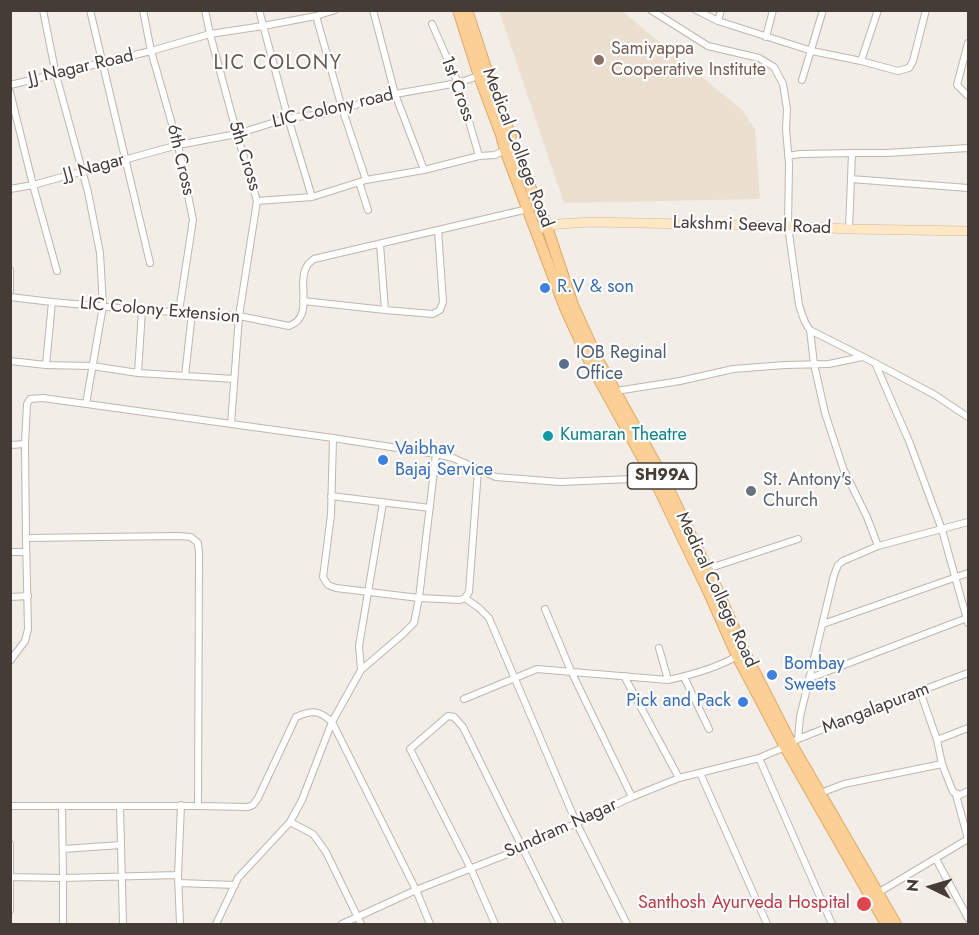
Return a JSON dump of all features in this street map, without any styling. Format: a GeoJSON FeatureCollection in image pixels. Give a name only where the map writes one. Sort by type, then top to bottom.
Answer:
{"type":"FeatureCollection","features":[{"type":"Feature","properties":{"kind":"main road","name":"Medical College Road"},"geometry":{"type":"LineString","coordinates":[[458,10],[527,180],[591,366],[658,478],[737,656],[791,743]]}},
{"type":"Feature","properties":{"kind":"main road","name":"Medical College Road"},"geometry":{"type":"LineString","coordinates":[[468,10],[483,75],[505,150],[528,209],[542,229]]}},
{"type":"Feature","properties":{"kind":"main road","name":"Medical College Road"},"geometry":{"type":"LineString","coordinates":[[569,307],[616,392],[707,570],[745,653],[816,795],[873,895],[886,924]]}},
{"type":"Feature","properties":{"kind":"main road","name":"Medical College Road"},"geometry":{"type":"LineString","coordinates":[[873,895],[896,924]]}},
{"type":"Feature","properties":{"kind":"street"},"geometry":{"type":"LineString","coordinates":[[43,10],[56,75],[87,192],[100,252],[103,306],[86,404]]}},
{"type":"Feature","properties":{"kind":"street"},"geometry":{"type":"LineString","coordinates":[[90,10],[150,263]]}},
{"type":"Feature","properties":{"kind":"street","name":"6th Cross"},"geometry":{"type":"LineString","coordinates":[[143,10],[151,51],[178,145],[194,220],[179,311]]}},
{"type":"Feature","properties":{"kind":"street","name":"5th Cross"},"geometry":{"type":"LineString","coordinates":[[205,10],[257,201],[239,316],[231,424]]}},
{"type":"Feature","properties":{"kind":"street"},"geometry":{"type":"LineString","coordinates":[[259,10],[312,197]]}},
{"type":"Feature","properties":{"kind":"street","name":"JJ Nagar Road"},"geometry":{"type":"LineString","coordinates":[[10,85],[102,64],[210,34],[316,16],[335,10]]}},
{"type":"Feature","properties":{"kind":"street"},"geometry":{"type":"LineString","coordinates":[[373,10],[395,94],[424,170]]}},
{"type":"Feature","properties":{"kind":"street"},"geometry":{"type":"LineString","coordinates":[[651,10],[708,46],[759,58],[774,67],[783,84],[787,108],[788,226],[799,305],[806,326],[935,395],[969,417]]}},
{"type":"Feature","properties":{"kind":"street"},"geometry":{"type":"LineString","coordinates":[[696,10],[718,21],[812,51],[898,71],[909,68],[926,10]]}},
{"type":"Feature","properties":{"kind":"street"},"geometry":{"type":"LineString","coordinates":[[718,21],[721,10]]}},
{"type":"Feature","properties":{"kind":"street"},"geometry":{"type":"LineString","coordinates":[[766,37],[773,10]]}},
{"type":"Feature","properties":{"kind":"street"},"geometry":{"type":"LineString","coordinates":[[802,80],[823,10]]}},
{"type":"Feature","properties":{"kind":"street"},"geometry":{"type":"LineString","coordinates":[[861,61],[878,10]]}},
{"type":"Feature","properties":{"kind":"street"},"geometry":{"type":"LineString","coordinates":[[316,16],[368,210]]}},
{"type":"Feature","properties":{"kind":"street","name":"1st Cross"},"geometry":{"type":"LineString","coordinates":[[432,24],[458,83],[479,156]]}},
{"type":"Feature","properties":{"kind":"street"},"geometry":{"type":"LineString","coordinates":[[969,43],[957,85],[969,96]]}},
{"type":"Feature","properties":{"kind":"street","name":"LIC Colony road"},"geometry":{"type":"LineString","coordinates":[[178,145],[237,134],[288,118],[323,114],[395,94],[458,83],[483,75]]}},
{"type":"Feature","properties":{"kind":"street"},"geometry":{"type":"LineString","coordinates":[[10,92],[57,271]]}},
{"type":"Feature","properties":{"kind":"street","name":"JJ Nagar"},"geometry":{"type":"LineString","coordinates":[[10,189],[33,185],[178,145]]}},
{"type":"Feature","properties":{"kind":"street"},"geometry":{"type":"LineString","coordinates":[[788,156],[969,148]]}},
{"type":"Feature","properties":{"kind":"street"},"geometry":{"type":"LineString","coordinates":[[257,201],[312,197],[362,181],[424,170],[479,156],[495,155],[505,150]]}},
{"type":"Feature","properties":{"kind":"street"},"geometry":{"type":"LineString","coordinates":[[849,229],[852,153]]}},
{"type":"Feature","properties":{"kind":"street"},"geometry":{"type":"LineString","coordinates":[[852,179],[969,188]]}},
{"type":"Feature","properties":{"kind":"street"},"geometry":{"type":"LineString","coordinates":[[438,230],[442,302],[440,310],[433,314],[303,301],[304,274],[307,266],[314,260],[438,230],[528,209]]}},
{"type":"Feature","properties":{"kind":"street","name":"Lakshmi Seeval Road"},"geometry":{"type":"LineString","coordinates":[[542,229],[558,224],[591,222],[969,231]]}},
{"type":"Feature","properties":{"kind":"street"},"geometry":{"type":"LineString","coordinates":[[380,244],[385,310]]}},
{"type":"Feature","properties":{"kind":"street"},"geometry":{"type":"LineString","coordinates":[[10,270],[10,291]]}},
{"type":"Feature","properties":{"kind":"street","name":"LIC Colony Extension"},"geometry":{"type":"LineString","coordinates":[[10,297],[142,310],[239,316],[289,326],[296,324],[303,314],[303,301]]}},
{"type":"Feature","properties":{"kind":"street"},"geometry":{"type":"LineString","coordinates":[[46,365],[52,302]]}},
{"type":"Feature","properties":{"kind":"street"},"geometry":{"type":"LineString","coordinates":[[138,373],[142,310]]}},
{"type":"Feature","properties":{"kind":"street"},"geometry":{"type":"LineString","coordinates":[[185,376],[192,314]]}},
{"type":"Feature","properties":{"kind":"street"},"geometry":{"type":"LineString","coordinates":[[810,330],[814,364],[825,413],[843,468],[867,516],[878,546]]}},
{"type":"Feature","properties":{"kind":"street"},"geometry":{"type":"LineString","coordinates":[[616,392],[733,369],[829,364],[862,357]]}},
{"type":"Feature","properties":{"kind":"street"},"geometry":{"type":"LineString","coordinates":[[10,361],[234,379]]}},
{"type":"Feature","properties":{"kind":"street"},"geometry":{"type":"LineString","coordinates":[[810,678],[968,621],[942,530],[909,441],[875,363]]}},
{"type":"Feature","properties":{"kind":"street"},"geometry":{"type":"LineString","coordinates":[[10,661],[25,640],[28,628],[25,444],[27,404],[30,399],[42,398],[436,454],[453,458],[496,477],[560,482],[658,478]]}},
{"type":"Feature","properties":{"kind":"street"},"geometry":{"type":"LineString","coordinates":[[333,438],[331,514],[323,577],[328,585],[367,593],[419,598],[460,600],[465,598],[469,592],[478,470]]}},
{"type":"Feature","properties":{"kind":"street"},"geometry":{"type":"LineString","coordinates":[[10,445],[25,444]]}},
{"type":"Feature","properties":{"kind":"street"},"geometry":{"type":"LineString","coordinates":[[216,924],[238,878],[290,822],[302,800],[332,722],[361,670],[414,623],[436,454]]}},
{"type":"Feature","properties":{"kind":"street"},"geometry":{"type":"LineString","coordinates":[[331,496],[430,508]]}},
{"type":"Feature","properties":{"kind":"street"},"geometry":{"type":"LineString","coordinates":[[361,670],[359,646],[383,503]]}},
{"type":"Feature","properties":{"kind":"street"},"geometry":{"type":"LineString","coordinates":[[791,743],[800,717],[838,565],[878,546],[969,522]]}},
{"type":"Feature","properties":{"kind":"street"},"geometry":{"type":"LineString","coordinates":[[26,538],[179,536],[191,537],[198,543],[198,806]]}},
{"type":"Feature","properties":{"kind":"street"},"geometry":{"type":"LineString","coordinates":[[707,570],[798,538]]}},
{"type":"Feature","properties":{"kind":"street"},"geometry":{"type":"LineString","coordinates":[[10,552],[26,552]]}},
{"type":"Feature","properties":{"kind":"street"},"geometry":{"type":"LineString","coordinates":[[823,624],[969,573]]}},
{"type":"Feature","properties":{"kind":"street"},"geometry":{"type":"LineString","coordinates":[[10,597],[28,596]]}},
{"type":"Feature","properties":{"kind":"street"},"geometry":{"type":"LineString","coordinates":[[465,598],[489,618],[576,822],[627,924]]}},
{"type":"Feature","properties":{"kind":"street"},"geometry":{"type":"LineString","coordinates":[[545,609],[571,671],[632,797]]}},
{"type":"Feature","properties":{"kind":"street"},"geometry":{"type":"LineString","coordinates":[[659,648],[668,680]]}},
{"type":"Feature","properties":{"kind":"street"},"geometry":{"type":"LineString","coordinates":[[464,699],[537,669],[668,680],[729,662],[737,656]]}},
{"type":"Feature","properties":{"kind":"street","name":"Mangalapuram"},"geometry":{"type":"LineString","coordinates":[[791,743],[920,691],[969,674]]}},
{"type":"Feature","properties":{"kind":"street"},"geometry":{"type":"LineString","coordinates":[[624,676],[679,778]]}},
{"type":"Feature","properties":{"kind":"street"},"geometry":{"type":"LineString","coordinates":[[684,677],[709,729]]}},
{"type":"Feature","properties":{"kind":"street"},"geometry":{"type":"LineString","coordinates":[[873,895],[968,839],[956,795],[942,764],[937,740],[920,691]]}},
{"type":"Feature","properties":{"kind":"street"},"geometry":{"type":"LineString","coordinates":[[10,806],[248,807],[253,805],[258,798],[296,717],[307,712],[316,712],[332,722],[416,890],[430,924]]}},
{"type":"Feature","properties":{"kind":"street"},"geometry":{"type":"LineString","coordinates":[[495,924],[471,869],[410,749],[448,716],[454,717],[463,727],[560,924]]}},
{"type":"Feature","properties":{"kind":"street"},"geometry":{"type":"LineString","coordinates":[[937,740],[969,728]]}},
{"type":"Feature","properties":{"kind":"street","name":"Sundram Nagar"},"geometry":{"type":"LineString","coordinates":[[342,924],[416,890],[523,848],[576,822],[679,778],[759,759],[791,743]]}},
{"type":"Feature","properties":{"kind":"street"},"geometry":{"type":"LineString","coordinates":[[759,759],[832,924]]}},
{"type":"Feature","properties":{"kind":"street"},"geometry":{"type":"LineString","coordinates":[[816,795],[844,784],[942,764]]}},
{"type":"Feature","properties":{"kind":"street"},"geometry":{"type":"LineString","coordinates":[[700,773],[767,924]]}},
{"type":"Feature","properties":{"kind":"street"},"geometry":{"type":"LineString","coordinates":[[956,795],[969,791]]}},
{"type":"Feature","properties":{"kind":"street"},"geometry":{"type":"LineString","coordinates":[[180,924],[178,875],[181,805]]}},
{"type":"Feature","properties":{"kind":"street"},"geometry":{"type":"LineString","coordinates":[[62,806],[63,924]]}},
{"type":"Feature","properties":{"kind":"street"},"geometry":{"type":"LineString","coordinates":[[120,806],[123,924]]}},
{"type":"Feature","properties":{"kind":"street"},"geometry":{"type":"LineString","coordinates":[[290,822],[313,834],[326,852],[361,924]]}},
{"type":"Feature","properties":{"kind":"street"},"geometry":{"type":"LineString","coordinates":[[10,844],[10,910]]}},
{"type":"Feature","properties":{"kind":"street"},"geometry":{"type":"LineString","coordinates":[[63,849],[121,845]]}},
{"type":"Feature","properties":{"kind":"street"},"geometry":{"type":"LineString","coordinates":[[936,859],[969,918]]}},
{"type":"Feature","properties":{"kind":"street"},"geometry":{"type":"LineString","coordinates":[[11,877],[178,875]]}},
{"type":"Feature","properties":{"kind":"street"},"geometry":{"type":"LineString","coordinates":[[178,883],[235,885]]}},
{"type":"Feature","properties":{"kind":"shaded area","name":"Samiyappa Cooperative Institute"},"geometry":{"type":"Polygon","coordinates":[[[499,11],[622,11],[742,110],[755,129],[760,199],[564,203],[499,11]]]}},
{"type":"Feature","properties":{"kind":"place","name":"Samiyappa Cooperative Institute"},"geometry":{"type":"Point","coordinates":[599,60]}},
{"type":"Feature","properties":{"kind":"place","name":"R.V & son"},"geometry":{"type":"Point","coordinates":[545,288]}},
{"type":"Feature","properties":{"kind":"place","name":"IOB Reginal Office"},"geometry":{"type":"Point","coordinates":[564,364]}},
{"type":"Feature","properties":{"kind":"place","name":"Kumaran Theatre"},"geometry":{"type":"Point","coordinates":[548,436]}},
{"type":"Feature","properties":{"kind":"place","name":"Vaibhav Bajaj Service"},"geometry":{"type":"Point","coordinates":[383,460]}},
{"type":"Feature","properties":{"kind":"place","name":"St. Antony's Church"},"geometry":{"type":"Point","coordinates":[751,491]}},
{"type":"Feature","properties":{"kind":"place","name":"Bombay Sweets"},"geometry":{"type":"Point","coordinates":[772,675]}},
{"type":"Feature","properties":{"kind":"place","name":"Pick and Pack"},"geometry":{"type":"Point","coordinates":[743,702]}},
{"type":"Feature","properties":{"kind":"place","name":"Santhosh Ayurveda Hospital"},"geometry":{"type":"Point","coordinates":[864,904]}},
{"type":"Feature","properties":{"kind":"district","name":"LIC COLONY"},"geometry":{"type":"Point","coordinates":[278,64]}}]}
